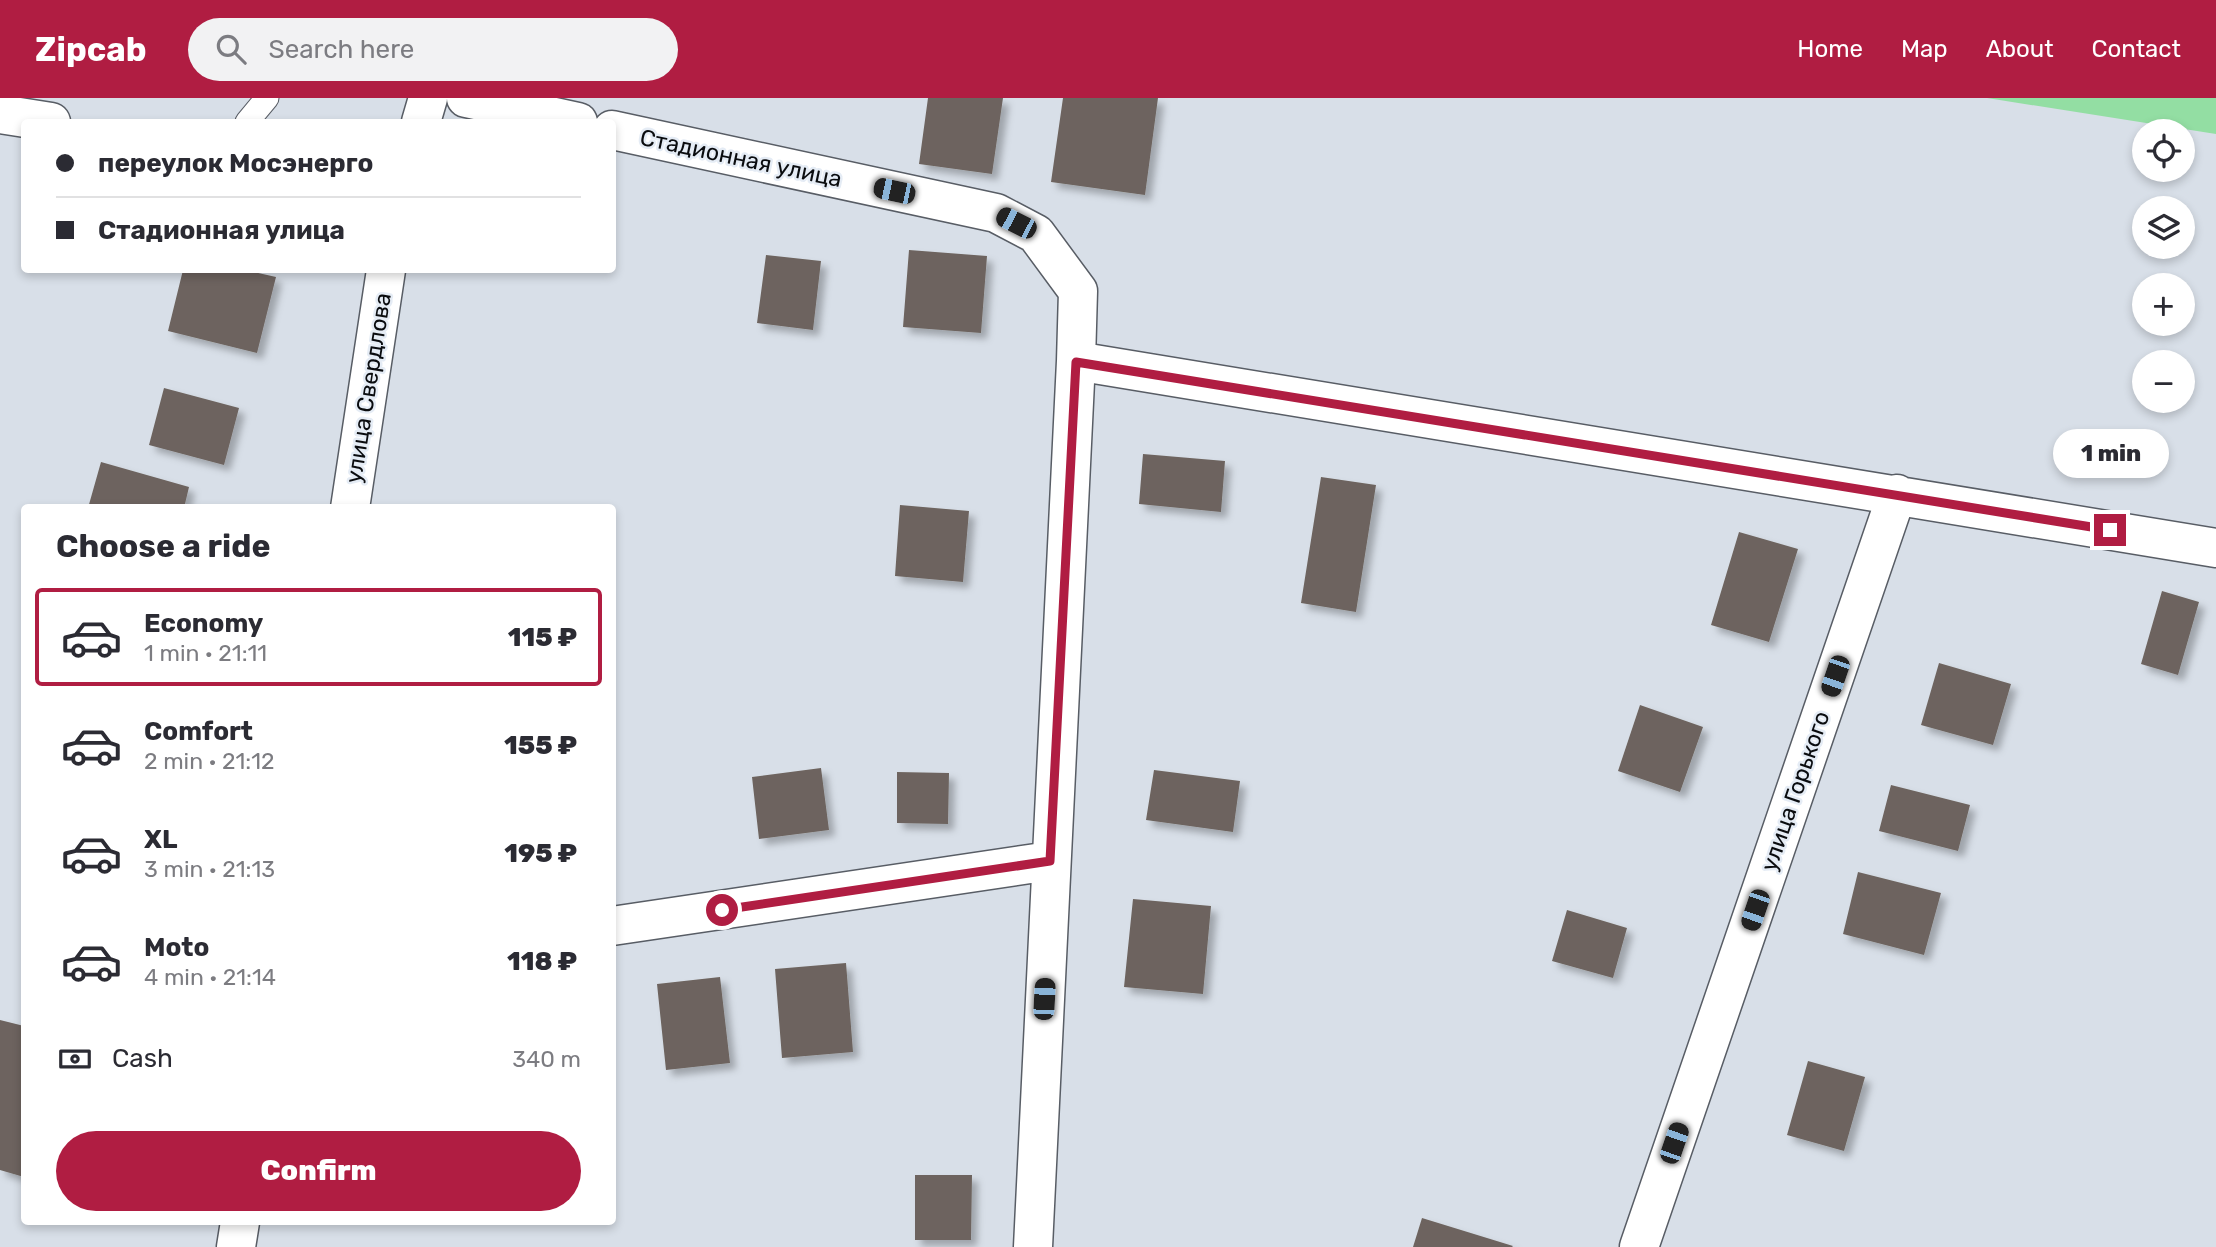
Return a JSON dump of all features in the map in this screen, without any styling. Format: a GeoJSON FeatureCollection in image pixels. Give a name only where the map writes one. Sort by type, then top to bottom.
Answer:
{"type":"FeatureCollection","features":[{"type":"Feature","properties":{"kind":"street"},"geometry":{"type":"LineString","coordinates":[[422,119],[428,98]]}},
{"type":"Feature","properties":{"kind":"street"},"geometry":{"type":"LineString","coordinates":[[466,98],[565,119]]}},
{"type":"Feature","properties":{"kind":"street"},"geometry":{"type":"LineString","coordinates":[[0,114],[32,119]]}},
{"type":"Feature","properties":{"kind":"street","name":"Стадионная улица"},"geometry":{"type":"LineString","coordinates":[[616,131],[996,213],[1036,234],[1078,291],[1033,1247]]}},
{"type":"Feature","properties":{"kind":"street","name":"улица Свердлова"},"geometry":{"type":"LineString","coordinates":[[351,504],[386,273]]}},
{"type":"Feature","properties":{"kind":"street"},"geometry":{"type":"LineString","coordinates":[[1076,362],[2216,548]]}},
{"type":"Feature","properties":{"kind":"street","name":"улица Горького"},"geometry":{"type":"LineString","coordinates":[[1639,1247],[1897,494]]}},
{"type":"Feature","properties":{"kind":"street"},"geometry":{"type":"LineString","coordinates":[[616,925],[1050,861]]}},
{"type":"Feature","properties":{"kind":"street"},"geometry":{"type":"LineString","coordinates":[[236,1247],[240,1225]]}},
{"type":"Feature","properties":{"kind":"lane"},"geometry":{"type":"LineString","coordinates":[[250,119],[267,98]]}},
{"type":"Feature","properties":{"kind":"green space"},"geometry":{"type":"Polygon","coordinates":[[[1987,98],[2216,98],[2216,134],[2195,131],[2195,119],[2132,121],[1987,98]]]}},
{"type":"Feature","properties":{"kind":"building"},"geometry":{"type":"Polygon","coordinates":[[[928,98],[1003,98],[992,174],[919,164],[928,98]]]}},
{"type":"Feature","properties":{"kind":"building"},"geometry":{"type":"Polygon","coordinates":[[[1063,98],[1158,98],[1145,195],[1051,182],[1063,98]]]}},
{"type":"Feature","properties":{"kind":"building"},"geometry":{"type":"Polygon","coordinates":[[[909,250],[987,256],[981,333],[903,327],[909,250]]]}},
{"type":"Feature","properties":{"kind":"building"},"geometry":{"type":"Polygon","coordinates":[[[766,255],[821,261],[813,330],[757,323],[766,255]]]}},
{"type":"Feature","properties":{"kind":"building"},"geometry":{"type":"Polygon","coordinates":[[[182,273],[258,273],[276,277],[257,353],[168,331],[182,273]]]}},
{"type":"Feature","properties":{"kind":"building"},"geometry":{"type":"Polygon","coordinates":[[[164,388],[239,408],[224,465],[149,445],[164,388]]]}},
{"type":"Feature","properties":{"kind":"building"},"geometry":{"type":"Polygon","coordinates":[[[1143,454],[1225,461],[1221,512],[1139,504],[1143,454]]]}},
{"type":"Feature","properties":{"kind":"building"},"geometry":{"type":"Polygon","coordinates":[[[101,462],[189,487],[185,504],[89,504],[101,462]]]}},
{"type":"Feature","properties":{"kind":"building"},"geometry":{"type":"Polygon","coordinates":[[[1321,477],[1376,485],[1356,612],[1301,603],[1321,477]]]}},
{"type":"Feature","properties":{"kind":"building"},"geometry":{"type":"Polygon","coordinates":[[[900,505],[969,511],[963,582],[895,576],[900,505]]]}},
{"type":"Feature","properties":{"kind":"building"},"geometry":{"type":"Polygon","coordinates":[[[1739,532],[1798,549],[1769,642],[1711,625],[1739,532]]]}},
{"type":"Feature","properties":{"kind":"building"},"geometry":{"type":"Polygon","coordinates":[[[2162,591],[2199,602],[2178,675],[2141,664],[2162,591]]]}},
{"type":"Feature","properties":{"kind":"building"},"geometry":{"type":"Polygon","coordinates":[[[1939,663],[2011,684],[1993,745],[1921,725],[1939,663]]]}},
{"type":"Feature","properties":{"kind":"building"},"geometry":{"type":"Polygon","coordinates":[[[1640,705],[1703,727],[1680,792],[1618,771],[1640,705]]]}},
{"type":"Feature","properties":{"kind":"building"},"geometry":{"type":"Polygon","coordinates":[[[821,768],[829,830],[759,839],[752,777],[821,768]]]}},
{"type":"Feature","properties":{"kind":"building"},"geometry":{"type":"Polygon","coordinates":[[[1154,770],[1240,781],[1233,832],[1146,820],[1154,770]]]}},
{"type":"Feature","properties":{"kind":"building"},"geometry":{"type":"Polygon","coordinates":[[[897,772],[949,773],[948,824],[897,823],[897,772]]]}},
{"type":"Feature","properties":{"kind":"building"},"geometry":{"type":"Polygon","coordinates":[[[1891,785],[1970,805],[1958,851],[1879,831],[1891,785]]]}},
{"type":"Feature","properties":{"kind":"building"},"geometry":{"type":"Polygon","coordinates":[[[1858,872],[1941,893],[1924,955],[1843,934],[1858,872]]]}},
{"type":"Feature","properties":{"kind":"building"},"geometry":{"type":"Polygon","coordinates":[[[1133,899],[1211,906],[1203,994],[1124,987],[1133,899]]]}},
{"type":"Feature","properties":{"kind":"building"},"geometry":{"type":"Polygon","coordinates":[[[1567,910],[1627,928],[1613,978],[1552,961],[1567,910]]]}},
{"type":"Feature","properties":{"kind":"building"},"geometry":{"type":"Polygon","coordinates":[[[846,963],[853,1052],[782,1058],[775,969],[846,963]]]}},
{"type":"Feature","properties":{"kind":"building"},"geometry":{"type":"Polygon","coordinates":[[[720,977],[730,1063],[666,1070],[657,984],[720,977]]]}},
{"type":"Feature","properties":{"kind":"building"},"geometry":{"type":"Polygon","coordinates":[[[0,1020],[21,1025],[21,1176],[0,1170],[0,1020]]]}},
{"type":"Feature","properties":{"kind":"building"},"geometry":{"type":"Polygon","coordinates":[[[1808,1061],[1865,1077],[1844,1151],[1787,1135],[1808,1061]]]}},
{"type":"Feature","properties":{"kind":"building"},"geometry":{"type":"Polygon","coordinates":[[[915,1175],[972,1175],[971,1240],[915,1240],[915,1175]]]}},
{"type":"Feature","properties":{"kind":"building"},"geometry":{"type":"Polygon","coordinates":[[[1422,1218],[1513,1246],[1413,1247],[1422,1218]]]}},
{"type":"Feature","properties":{"kind":"route"},"geometry":{"type":"LineString","coordinates":[[722,910],[1050,861],[1076,362],[2110,530]]}}]}
